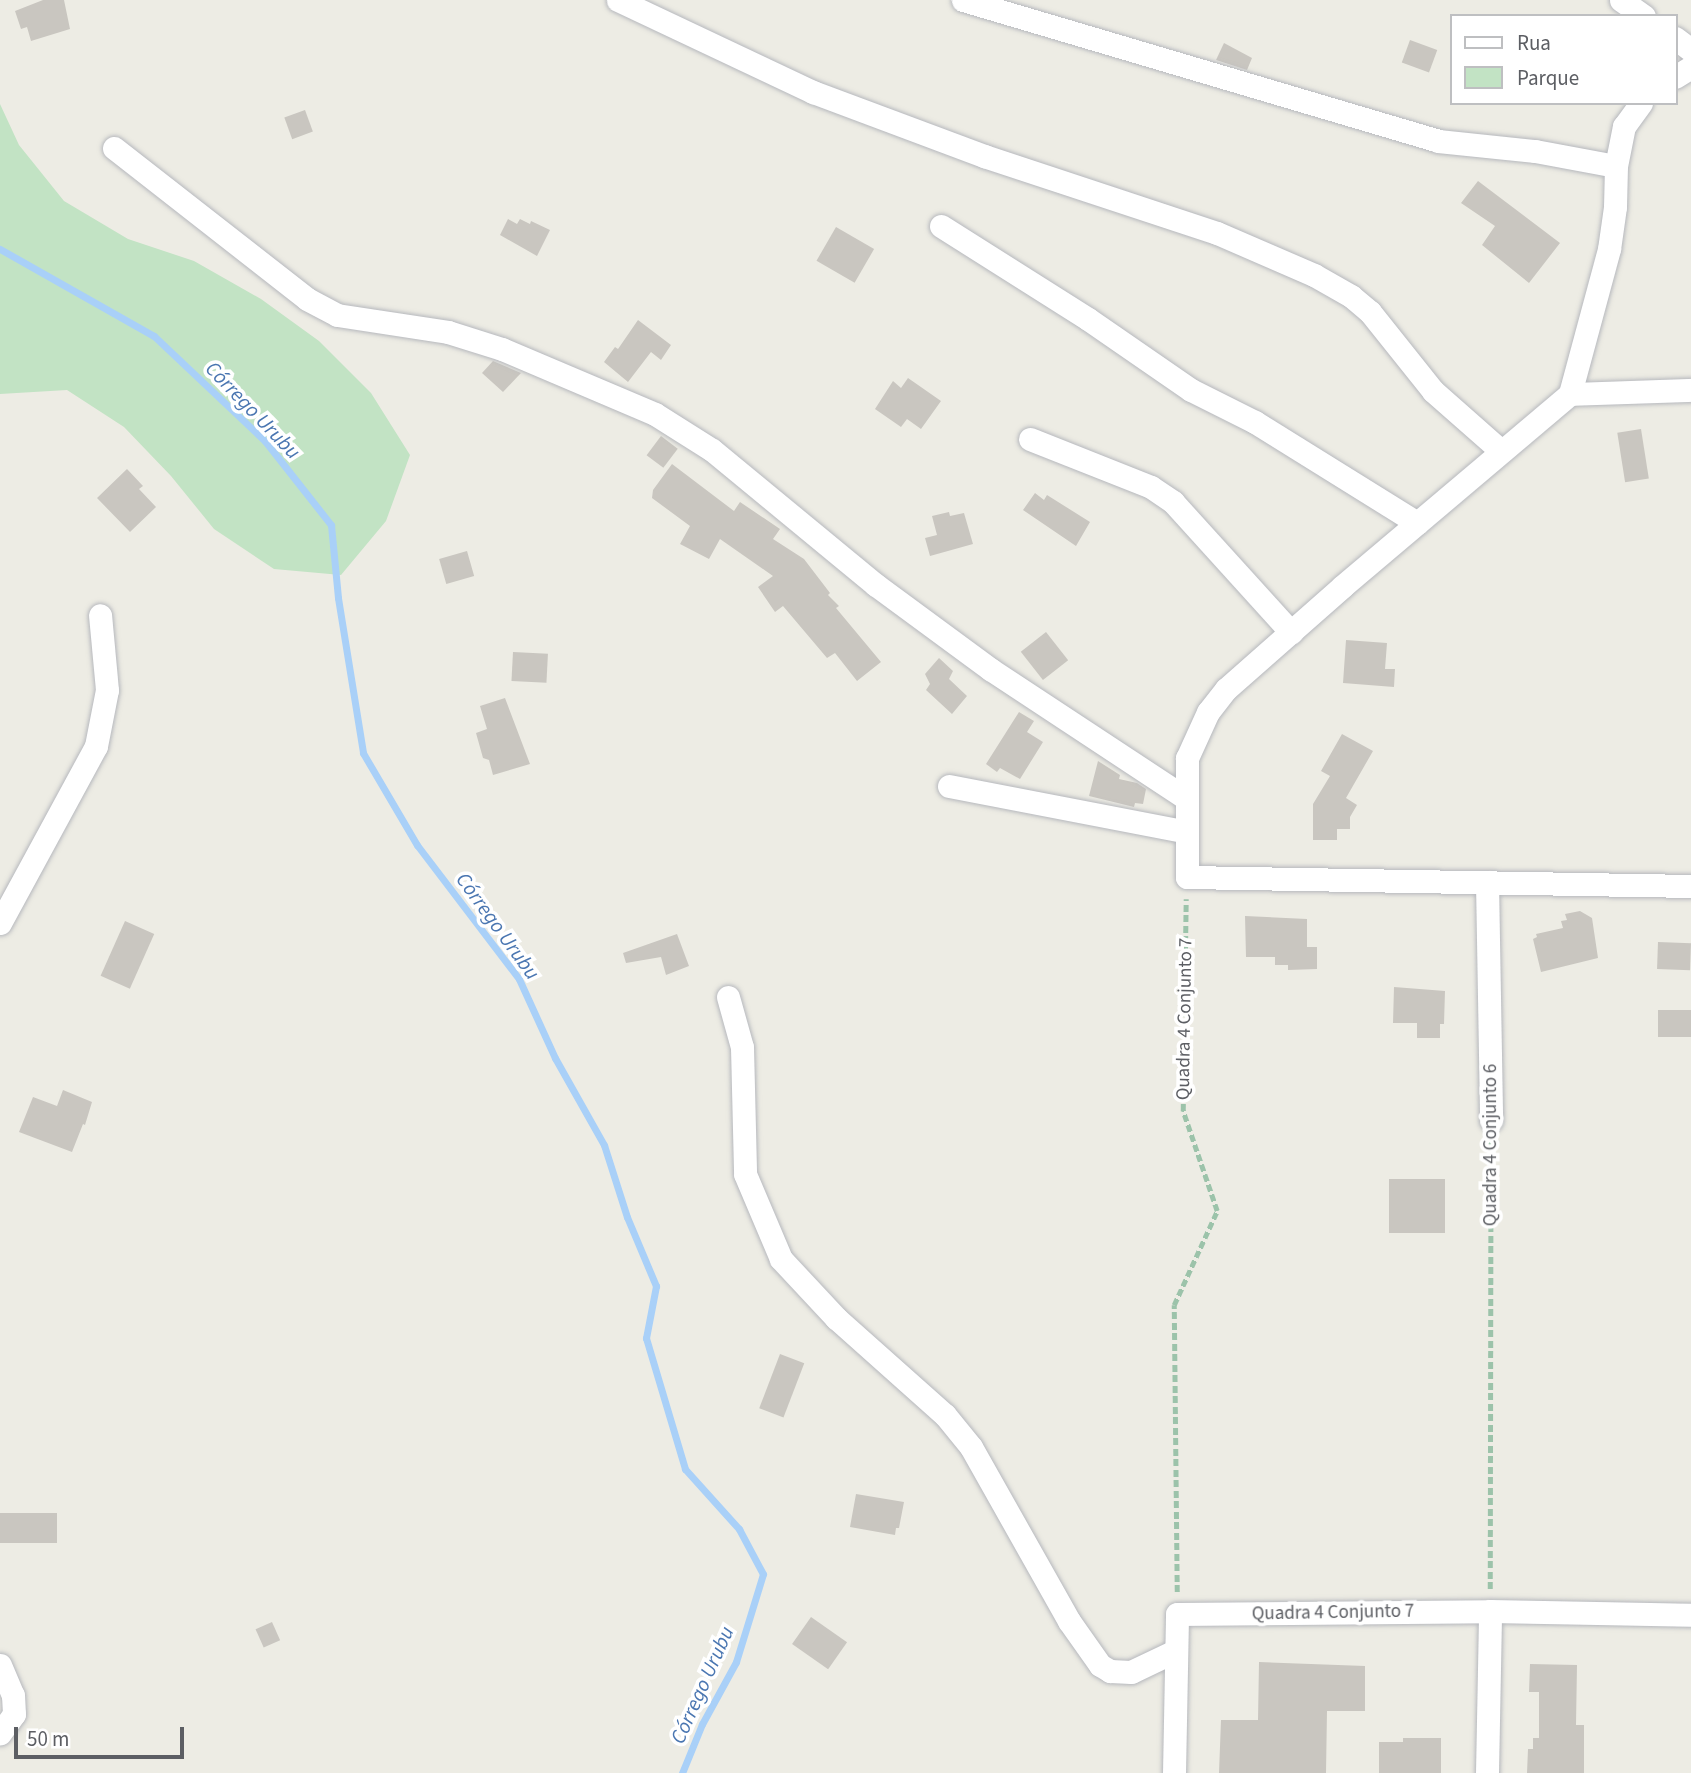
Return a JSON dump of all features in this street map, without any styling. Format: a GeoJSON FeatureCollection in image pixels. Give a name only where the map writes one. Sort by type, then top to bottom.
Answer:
{"type":"FeatureCollection","features":[{"type":"Feature","properties":{"kind":"street"},"geometry":{"type":"LineString","coordinates":[[618,0],[813,92],[984,156],[1217,233],[1314,275],[1351,296],[1370,312],[1425,383],[1501,451]]}},
{"type":"Feature","properties":{"kind":"street"},"geometry":{"type":"LineString","coordinates":[[963,0],[1424,138],[1466,146],[1535,152],[1616,166]]}},
{"type":"Feature","properties":{"kind":"street"},"geometry":{"type":"LineString","coordinates":[[1621,0],[1641,14]]}},
{"type":"Feature","properties":{"kind":"street"},"geometry":{"type":"LineString","coordinates":[[1640,105],[1624,126],[1616,166],[1615,207],[1609,249],[1570,394],[1226,689],[1208,712],[1187,758],[1187,877],[1691,886]]}},
{"type":"Feature","properties":{"kind":"street"},"geometry":{"type":"LineString","coordinates":[[114,148],[307,299],[337,315],[447,332],[502,349],[654,414],[712,450],[876,585],[990,669],[1187,799]]}},
{"type":"Feature","properties":{"kind":"street"},"geometry":{"type":"LineString","coordinates":[[941,226],[1088,318],[1191,390],[1255,422],[1417,523]]}},
{"type":"Feature","properties":{"kind":"street"},"geometry":{"type":"LineString","coordinates":[[1570,394],[1691,390]]}},
{"type":"Feature","properties":{"kind":"street"},"geometry":{"type":"LineString","coordinates":[[1030,439],[1151,487],[1173,502],[1291,632]]}},
{"type":"Feature","properties":{"kind":"street"},"geometry":{"type":"LineString","coordinates":[[0,923],[96,746],[107,690],[100,615]]}},
{"type":"Feature","properties":{"kind":"street"},"geometry":{"type":"LineString","coordinates":[[949,786],[1187,832]]}},
{"type":"Feature","properties":{"kind":"street","name":"Quadra 4 Conjunto 6"},"geometry":{"type":"LineString","coordinates":[[1487,882],[1491,1120]]}},
{"type":"Feature","properties":{"kind":"street"},"geometry":{"type":"LineString","coordinates":[[728,996],[742,1047],[745,1174],[781,1259],[836,1318],[917,1389],[962,1437],[987,1474],[1069,1622],[1100,1665],[1110,1671],[1131,1672],[1175,1651]]}},
{"type":"Feature","properties":{"kind":"street"},"geometry":{"type":"LineString","coordinates":[[1487,1773],[1490,1611],[1691,1615]]}},
{"type":"Feature","properties":{"kind":"street","name":"Quadra 4 Conjunto 7"},"geometry":{"type":"LineString","coordinates":[[1177,1614],[1490,1611]]}},
{"type":"Feature","properties":{"kind":"street"},"geometry":{"type":"LineString","coordinates":[[1174,1773],[1177,1614]]}},
{"type":"Feature","properties":{"kind":"street"},"geometry":{"type":"LineString","coordinates":[[0,1665],[13,1695],[14,1714],[0,1733]]}},
{"type":"Feature","properties":{"kind":"path","name":"Quadra 4 Conjunto 7"},"geometry":{"type":"LineString","coordinates":[[1177,1614],[1174,1305],[1217,1211],[1183,1111],[1187,877]]}},
{"type":"Feature","properties":{"kind":"path","name":"Quadra 4 Conjunto 6"},"geometry":{"type":"LineString","coordinates":[[1490,1611],[1491,1120]]}},
{"type":"Feature","properties":{"kind":"green space"},"geometry":{"type":"Polygon","coordinates":[[[0,104],[19,145],[64,201],[128,239],[194,261],[261,299],[319,341],[371,393],[410,455],[386,521],[341,575],[274,569],[214,529],[171,476],[124,427],[67,390],[0,394],[0,104]]]}},
{"type":"Feature","properties":{"kind":"building"},"geometry":{"type":"Polygon","coordinates":[[[43,0],[64,0],[70,29],[31,41],[27,27],[21,29],[15,11],[43,0]]]}},
{"type":"Feature","properties":{"kind":"building"},"geometry":{"type":"Polygon","coordinates":[[[1410,40],[1437,50],[1429,72],[1402,63],[1410,40]]]}},
{"type":"Feature","properties":{"kind":"building"},"geometry":{"type":"Polygon","coordinates":[[[1224,43],[1252,58],[1247,70],[1216,60],[1224,43]]]}},
{"type":"Feature","properties":{"kind":"building"},"geometry":{"type":"Polygon","coordinates":[[[305,110],[313,132],[292,139],[284,118],[305,110]]]}},
{"type":"Feature","properties":{"kind":"building"},"geometry":{"type":"Polygon","coordinates":[[[1478,181],[1560,243],[1529,283],[1482,245],[1495,226],[1461,203],[1478,181]]]}},
{"type":"Feature","properties":{"kind":"building"},"geometry":{"type":"Polygon","coordinates":[[[508,219],[517,224],[520,219],[530,224],[531,221],[550,230],[537,256],[500,235],[508,219]]]}},
{"type":"Feature","properties":{"kind":"building"},"geometry":{"type":"Polygon","coordinates":[[[836,227],[874,249],[855,283],[816,261],[836,227]]]}},
{"type":"Feature","properties":{"kind":"building"},"geometry":{"type":"Polygon","coordinates":[[[638,320],[671,345],[661,360],[651,352],[628,382],[604,362],[615,347],[618,349],[638,320]]]}},
{"type":"Feature","properties":{"kind":"building"},"geometry":{"type":"Polygon","coordinates":[[[493,361],[521,373],[503,392],[482,373],[493,361]]]}},
{"type":"Feature","properties":{"kind":"building"},"geometry":{"type":"Polygon","coordinates":[[[908,378],[941,401],[921,429],[907,419],[901,427],[875,409],[893,381],[901,388],[908,378]]]}},
{"type":"Feature","properties":{"kind":"building"},"geometry":{"type":"Polygon","coordinates":[[[1641,429],[1649,478],[1625,482],[1617,433],[1641,429]]]}},
{"type":"Feature","properties":{"kind":"building"},"geometry":{"type":"Polygon","coordinates":[[[661,436],[678,449],[663,468],[647,455],[661,436]]]}},
{"type":"Feature","properties":{"kind":"building"},"geometry":{"type":"Polygon","coordinates":[[[672,464],[734,511],[740,502],[780,529],[773,539],[804,559],[830,593],[828,595],[839,606],[836,608],[881,662],[857,681],[835,653],[827,658],[783,606],[775,612],[758,587],[773,576],[720,539],[709,559],[680,544],[690,526],[652,498],[653,490],[672,464]]]}},
{"type":"Feature","properties":{"kind":"building"},"geometry":{"type":"Polygon","coordinates":[[[127,469],[143,486],[139,489],[156,507],[130,532],[97,498],[127,469]]]}},
{"type":"Feature","properties":{"kind":"building"},"geometry":{"type":"Polygon","coordinates":[[[1035,493],[1044,500],[1047,495],[1090,522],[1076,546],[1023,510],[1035,493]]]}},
{"type":"Feature","properties":{"kind":"building"},"geometry":{"type":"Polygon","coordinates":[[[949,512],[950,516],[964,513],[973,544],[930,556],[925,538],[937,535],[932,516],[949,512]]]}},
{"type":"Feature","properties":{"kind":"building"},"geometry":{"type":"Polygon","coordinates":[[[467,551],[474,576],[446,584],[439,559],[467,551]]]}},
{"type":"Feature","properties":{"kind":"building"},"geometry":{"type":"Polygon","coordinates":[[[1046,632],[1068,660],[1043,680],[1021,652],[1046,632]]]}},
{"type":"Feature","properties":{"kind":"building"},"geometry":{"type":"Polygon","coordinates":[[[1346,640],[1387,643],[1385,669],[1395,669],[1394,687],[1343,683],[1346,640]]]}},
{"type":"Feature","properties":{"kind":"building"},"geometry":{"type":"Polygon","coordinates":[[[513,652],[548,654],[546,683],[511,681],[513,652]]]}},
{"type":"Feature","properties":{"kind":"building"},"geometry":{"type":"Polygon","coordinates":[[[939,658],[953,671],[949,679],[967,696],[952,714],[926,690],[930,684],[925,674],[939,658]]]}},
{"type":"Feature","properties":{"kind":"building"},"geometry":{"type":"Polygon","coordinates":[[[505,698],[530,764],[493,775],[489,760],[483,758],[476,733],[487,729],[480,706],[505,698]]]}},
{"type":"Feature","properties":{"kind":"building"},"geometry":{"type":"Polygon","coordinates":[[[1019,712],[1034,721],[1027,732],[1043,742],[1020,779],[1000,768],[997,772],[986,764],[1019,712]]]}},
{"type":"Feature","properties":{"kind":"building"},"geometry":{"type":"Polygon","coordinates":[[[1342,734],[1373,751],[1346,798],[1357,805],[1350,817],[1350,829],[1337,829],[1337,840],[1313,840],[1313,804],[1330,776],[1321,771],[1342,734]]]}},
{"type":"Feature","properties":{"kind":"building"},"geometry":{"type":"Polygon","coordinates":[[[1098,761],[1120,775],[1119,779],[1137,783],[1146,789],[1143,804],[1135,803],[1134,807],[1089,796],[1098,761]]]}},
{"type":"Feature","properties":{"kind":"building"},"geometry":{"type":"Polygon","coordinates":[[[1580,911],[1592,918],[1598,958],[1541,972],[1533,939],[1537,937],[1536,934],[1563,928],[1561,921],[1567,920],[1565,914],[1580,911]]]}},
{"type":"Feature","properties":{"kind":"building"},"geometry":{"type":"Polygon","coordinates":[[[1245,916],[1307,919],[1307,947],[1317,947],[1317,969],[1288,970],[1288,965],[1275,965],[1275,957],[1246,957],[1245,916]]]}},
{"type":"Feature","properties":{"kind":"building"},"geometry":{"type":"Polygon","coordinates":[[[125,921],[154,934],[130,989],[101,976],[125,921]]]}},
{"type":"Feature","properties":{"kind":"building"},"geometry":{"type":"Polygon","coordinates":[[[677,934],[689,966],[666,975],[661,957],[626,963],[623,953],[677,934]]]}},
{"type":"Feature","properties":{"kind":"building"},"geometry":{"type":"Polygon","coordinates":[[[1658,942],[1691,943],[1690,970],[1657,969],[1658,942]]]}},
{"type":"Feature","properties":{"kind":"building"},"geometry":{"type":"Polygon","coordinates":[[[1394,987],[1445,991],[1444,1024],[1440,1024],[1440,1038],[1417,1038],[1417,1023],[1393,1023],[1394,987]]]}},
{"type":"Feature","properties":{"kind":"building"},"geometry":{"type":"Polygon","coordinates":[[[1658,1010],[1691,1010],[1691,1037],[1658,1037],[1658,1010]]]}},
{"type":"Feature","properties":{"kind":"building"},"geometry":{"type":"Polygon","coordinates":[[[63,1090],[92,1102],[72,1152],[19,1132],[33,1097],[57,1106],[63,1090]]]}},
{"type":"Feature","properties":{"kind":"building"},"geometry":{"type":"Polygon","coordinates":[[[1389,1179],[1445,1179],[1445,1233],[1389,1233],[1389,1179]]]}},
{"type":"Feature","properties":{"kind":"building"},"geometry":{"type":"Polygon","coordinates":[[[780,1354],[804,1363],[783,1417],[759,1408],[780,1354]]]}},
{"type":"Feature","properties":{"kind":"building"},"geometry":{"type":"Polygon","coordinates":[[[856,1494],[904,1502],[895,1535],[850,1527],[856,1494]]]}},
{"type":"Feature","properties":{"kind":"building"},"geometry":{"type":"Polygon","coordinates":[[[0,1513],[57,1513],[57,1543],[0,1543],[0,1513]]]}},
{"type":"Feature","properties":{"kind":"building"},"geometry":{"type":"Polygon","coordinates":[[[811,1617],[847,1642],[828,1669],[792,1644],[811,1617]]]}},
{"type":"Feature","properties":{"kind":"building"},"geometry":{"type":"Polygon","coordinates":[[[272,1622],[280,1640],[264,1648],[256,1629],[272,1622]]]}},
{"type":"Feature","properties":{"kind":"building"},"geometry":{"type":"Polygon","coordinates":[[[1259,1662],[1365,1666],[1365,1711],[1327,1711],[1326,1773],[1219,1773],[1221,1720],[1258,1720],[1259,1662]]]}},
{"type":"Feature","properties":{"kind":"building"},"geometry":{"type":"Polygon","coordinates":[[[1530,1664],[1577,1665],[1576,1725],[1584,1725],[1584,1773],[1527,1773],[1528,1749],[1533,1749],[1533,1738],[1539,1738],[1539,1692],[1529,1692],[1530,1664]]]}},
{"type":"Feature","properties":{"kind":"building"},"geometry":{"type":"Polygon","coordinates":[[[1403,1738],[1441,1738],[1441,1773],[1379,1773],[1379,1742],[1403,1742],[1403,1738]]]}},
{"type":"Feature","properties":{"kind":"waterway","name":"Córrego Urubu"},"geometry":{"type":"LineString","coordinates":[[0,249],[154,336],[265,441],[331,525],[338,598],[363,753],[417,845],[519,979],[555,1058],[604,1145],[627,1217],[656,1286],[646,1338],[685,1469],[739,1529],[763,1574],[736,1662],[702,1724],[682,1773]]}}]}
